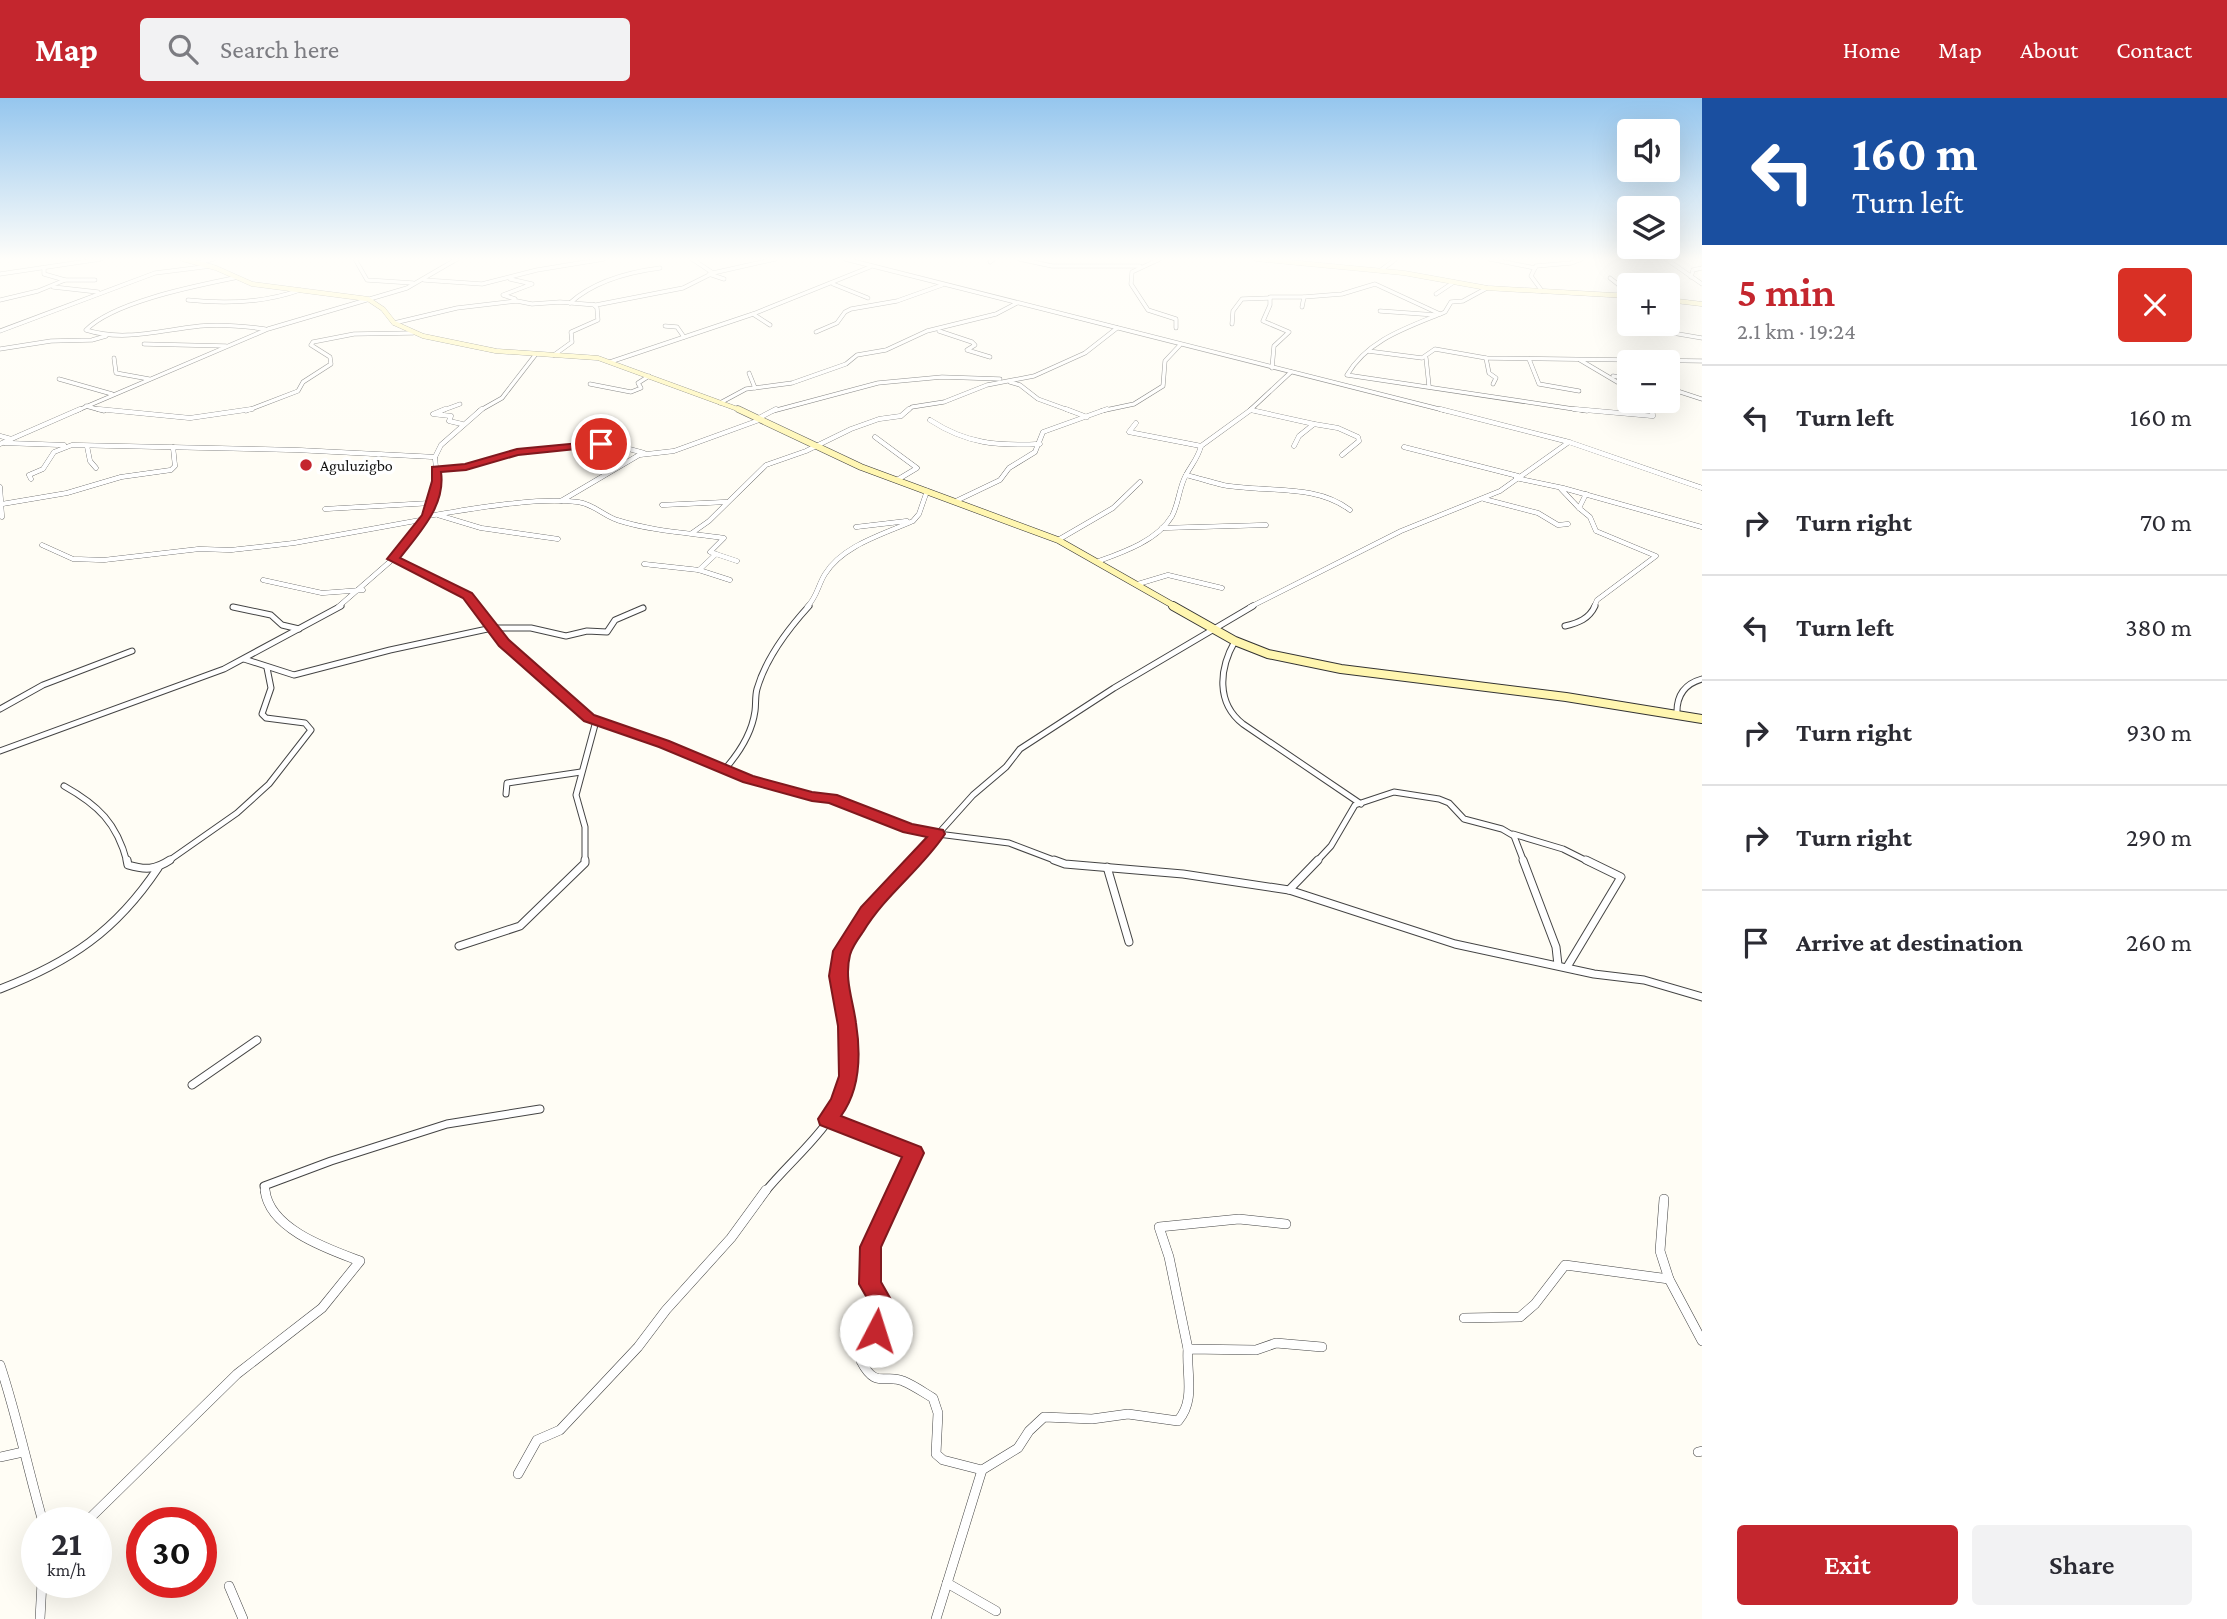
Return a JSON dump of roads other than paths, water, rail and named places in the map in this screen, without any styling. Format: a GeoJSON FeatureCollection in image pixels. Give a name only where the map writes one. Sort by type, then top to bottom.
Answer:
{"type":"FeatureCollection","features":[{"type":"Feature","properties":{"kind":"main road"},"geometry":{"type":"LineString","coordinates":[[408,330],[483,349],[582,356],[610,362],[649,376],[761,419],[861,467],[1058,540],[1235,641],[1268,654],[1311,664],[1566,697],[1702,719]]}},
{"type":"Feature","properties":{"kind":"street"},"geometry":{"type":"LineString","coordinates":[[88,330],[111,334],[175,330]]}},
{"type":"Feature","properties":{"kind":"street"},"geometry":{"type":"LineString","coordinates":[[1,444],[266,330]]}},
{"type":"Feature","properties":{"kind":"street"},"geometry":{"type":"LineString","coordinates":[[554,355],[572,342],[571,332],[576,330]]}},
{"type":"Feature","properties":{"kind":"street"},"geometry":{"type":"LineString","coordinates":[[679,330],[684,337]]}},
{"type":"Feature","properties":{"kind":"street"},"geometry":{"type":"LineString","coordinates":[[610,362],[705,330]]}},
{"type":"Feature","properties":{"kind":"street"},"geometry":{"type":"LineString","coordinates":[[720,403],[755,387],[792,383],[846,364],[861,353],[886,350],[933,330],[972,342],[975,345],[967,350],[990,357]]}},
{"type":"Feature","properties":{"kind":"street"},"geometry":{"type":"LineString","coordinates":[[436,469],[466,467],[517,452],[607,443],[646,453],[674,451],[761,419],[777,409],[878,383],[942,377],[974,380],[1034,376],[1085,353],[1114,330]]}},
{"type":"Feature","properties":{"kind":"street"},"geometry":{"type":"LineString","coordinates":[[1124,330],[1569,442],[1702,488]]}},
{"type":"Feature","properties":{"kind":"street"},"geometry":{"type":"LineString","coordinates":[[1272,368],[1275,346],[1289,332],[1284,330]]}},
{"type":"Feature","properties":{"kind":"street"},"geometry":{"type":"LineString","coordinates":[[1405,330],[1378,342],[1353,361],[1347,375],[1584,411],[1653,416],[1654,413]]}},
{"type":"Feature","properties":{"kind":"street"},"geometry":{"type":"LineString","coordinates":[[86,406],[143,416],[190,418],[248,411],[298,391],[303,382],[329,366],[330,357],[311,345],[313,342],[354,334],[414,333]]}},
{"type":"Feature","properties":{"kind":"street"},"geometry":{"type":"LineString","coordinates":[[0,349],[51,341],[92,340],[111,334]]}},
{"type":"Feature","properties":{"kind":"street"},"geometry":{"type":"LineString","coordinates":[[1680,334],[1702,338]]}},
{"type":"Feature","properties":{"kind":"street"},"geometry":{"type":"LineString","coordinates":[[144,344],[228,346]]}},
{"type":"Feature","properties":{"kind":"street"},"geometry":{"type":"LineString","coordinates":[[956,501],[1000,480],[1009,468],[1035,452],[1043,432],[1104,410],[1134,404],[1160,390],[1164,384],[1165,361],[1180,345]]}},
{"type":"Feature","properties":{"kind":"street"},"geometry":{"type":"LineString","coordinates":[[1429,386],[1426,358],[1436,349],[1486,358],[1702,360]]}},
{"type":"Feature","properties":{"kind":"street"},"geometry":{"type":"LineString","coordinates":[[1368,351],[1426,358]]}},
{"type":"Feature","properties":{"kind":"street"},"geometry":{"type":"LineString","coordinates":[[2,749],[204,677],[300,629],[363,590],[393,559],[426,517],[437,481],[435,457],[447,437],[482,409],[502,398],[537,354]]}},
{"type":"Feature","properties":{"kind":"street"},"geometry":{"type":"LineString","coordinates":[[114,358],[116,373],[151,379]]}},
{"type":"Feature","properties":{"kind":"street"},"geometry":{"type":"LineString","coordinates":[[1486,358],[1489,373],[1496,378],[1493,384]]}},
{"type":"Feature","properties":{"kind":"street"},"geometry":{"type":"LineString","coordinates":[[1575,358],[1617,381]]}},
{"type":"Feature","properties":{"kind":"street"},"geometry":{"type":"LineString","coordinates":[[1529,359],[1539,384],[1579,391]]}},
{"type":"Feature","properties":{"kind":"street"},"geometry":{"type":"LineString","coordinates":[[1099,561],[1125,552],[1162,528],[1172,515],[1186,475],[1198,459],[1202,446],[1251,410],[1291,372]]}},
{"type":"Feature","properties":{"kind":"street"},"geometry":{"type":"LineString","coordinates":[[748,373],[755,387]]}},
{"type":"Feature","properties":{"kind":"street"},"geometry":{"type":"LineString","coordinates":[[1607,375],[1617,377]]}},
{"type":"Feature","properties":{"kind":"street"},"geometry":{"type":"LineString","coordinates":[[590,384],[633,393],[641,388],[638,383],[649,376]]}},
{"type":"Feature","properties":{"kind":"street"},"geometry":{"type":"LineString","coordinates":[[692,533],[709,521],[762,467],[817,446],[851,429],[879,419],[901,416],[912,407],[944,402],[975,388],[1019,378]]}},
{"type":"Feature","properties":{"kind":"street"},"geometry":{"type":"LineString","coordinates":[[59,379],[114,395]]}},
{"type":"Feature","properties":{"kind":"street"},"geometry":{"type":"LineString","coordinates":[[1005,382],[1021,385],[1038,399],[1087,416]]}},
{"type":"Feature","properties":{"kind":"street"},"geometry":{"type":"LineString","coordinates":[[1680,392],[1702,399]]}},
{"type":"Feature","properties":{"kind":"street"},"geometry":{"type":"LineString","coordinates":[[460,404],[433,414],[451,416],[449,421],[462,424]]}},
{"type":"Feature","properties":{"kind":"street"},"geometry":{"type":"LineString","coordinates":[[1251,410],[1338,428],[1358,437],[1359,441],[1342,455]]}},
{"type":"Feature","properties":{"kind":"street"},"geometry":{"type":"LineString","coordinates":[[930,420],[948,432],[997,446],[1040,444]]}},
{"type":"Feature","properties":{"kind":"street"},"geometry":{"type":"LineString","coordinates":[[1136,423],[1129,432],[1202,446]]}},
{"type":"Feature","properties":{"kind":"street"},"geometry":{"type":"LineString","coordinates":[[1294,446],[1299,436],[1314,424]]}},
{"type":"Feature","properties":{"kind":"street"},"geometry":{"type":"LineString","coordinates":[[0,436],[11,439]]}},
{"type":"Feature","properties":{"kind":"street"},"geometry":{"type":"LineString","coordinates":[[875,437],[917,468],[897,480]]}},
{"type":"Feature","properties":{"kind":"street"},"geometry":{"type":"LineString","coordinates":[[518,1474],[537,1440],[560,1430],[638,1347],[666,1310],[731,1238],[767,1189],[805,1150],[840,1102],[849,1076],[847,1026],[838,976],[842,951],[867,911],[898,876],[921,856],[973,795],[1006,767],[1020,749],[1212,628],[1295,583],[1401,531],[1500,491],[1569,442]]}},
{"type":"Feature","properties":{"kind":"street"},"geometry":{"type":"LineString","coordinates":[[1,444],[297,450],[435,457]]}},
{"type":"Feature","properties":{"kind":"street"},"geometry":{"type":"LineString","coordinates":[[31,479],[29,475],[43,469],[54,452],[69,445]]}},
{"type":"Feature","properties":{"kind":"street"},"geometry":{"type":"LineString","coordinates":[[87,446],[90,461],[96,468]]}},
{"type":"Feature","properties":{"kind":"street"},"geometry":{"type":"LineString","coordinates":[[2,504],[67,492],[121,477],[171,470],[175,466],[173,447]]}},
{"type":"Feature","properties":{"kind":"street"},"geometry":{"type":"LineString","coordinates":[[1404,447],[1586,494],[1641,513],[1702,527]]}},
{"type":"Feature","properties":{"kind":"street"},"geometry":{"type":"LineString","coordinates":[[559,502],[592,480],[646,453]]}},
{"type":"Feature","properties":{"kind":"street"},"geometry":{"type":"LineString","coordinates":[[1186,475],[1224,485],[1318,494],[1337,500],[1350,510]]}},
{"type":"Feature","properties":{"kind":"street"},"geometry":{"type":"LineString","coordinates":[[1058,540],[1113,508],[1140,482]]}},
{"type":"Feature","properties":{"kind":"street"},"geometry":{"type":"LineString","coordinates":[[0,486],[2,517]]}},
{"type":"Feature","properties":{"kind":"street"},"geometry":{"type":"LineString","coordinates":[[1557,486],[1590,517],[1595,529],[1600,533],[1656,556],[1597,600],[1592,612],[1580,622],[1565,626]]}},
{"type":"Feature","properties":{"kind":"street"},"geometry":{"type":"LineString","coordinates":[[724,769],[749,733],[755,713],[756,691],[765,667],[794,622],[814,600],[825,574],[837,560],[854,548],[913,521],[919,514],[927,491]]}},
{"type":"Feature","properties":{"kind":"street"},"geometry":{"type":"LineString","coordinates":[[1578,508],[1586,494]]}},
{"type":"Feature","properties":{"kind":"street"},"geometry":{"type":"LineString","coordinates":[[1484,499],[1538,513],[1558,525],[1568,524]]}},
{"type":"Feature","properties":{"kind":"street"},"geometry":{"type":"LineString","coordinates":[[42,545],[73,559],[104,560],[199,549],[231,550],[294,543],[437,514],[504,504],[559,502],[584,503],[614,519],[641,526],[724,538],[710,552],[737,561]]}},
{"type":"Feature","properties":{"kind":"street"},"geometry":{"type":"LineString","coordinates":[[662,505],[726,502]]}},
{"type":"Feature","properties":{"kind":"street"},"geometry":{"type":"LineString","coordinates":[[325,509],[431,503]]}},
{"type":"Feature","properties":{"kind":"street"},"geometry":{"type":"LineString","coordinates":[[437,514],[481,528],[558,539]]}},
{"type":"Feature","properties":{"kind":"street"},"geometry":{"type":"LineString","coordinates":[[856,527],[913,521]]}},
{"type":"Feature","properties":{"kind":"street"},"geometry":{"type":"LineString","coordinates":[[1162,528],[1266,526]]}},
{"type":"Feature","properties":{"kind":"street"},"geometry":{"type":"LineString","coordinates":[[699,570],[716,554]]}},
{"type":"Feature","properties":{"kind":"street"},"geometry":{"type":"LineString","coordinates":[[393,559],[468,596],[505,644],[572,706],[596,721],[650,738],[724,769],[790,791],[832,798],[890,822],[937,834],[1009,843],[1065,864],[1289,890],[1455,944],[1594,974],[1644,980],[1702,997]]}},
{"type":"Feature","properties":{"kind":"street"},"geometry":{"type":"LineString","coordinates":[[644,564],[699,570],[730,580]]}},
{"type":"Feature","properties":{"kind":"street"},"geometry":{"type":"LineString","coordinates":[[1138,584],[1168,575],[1222,588]]}},
{"type":"Feature","properties":{"kind":"street"},"geometry":{"type":"LineString","coordinates":[[263,580],[322,593],[363,590]]}},
{"type":"Feature","properties":{"kind":"street"},"geometry":{"type":"LineString","coordinates":[[233,607],[262,612],[276,617],[287,627],[300,629]]}},
{"type":"Feature","properties":{"kind":"street"},"geometry":{"type":"LineString","coordinates":[[244,659],[294,676],[390,650],[492,628],[531,628],[566,636],[587,631],[607,632],[615,620],[643,608]]}},
{"type":"Feature","properties":{"kind":"street"},"geometry":{"type":"LineString","coordinates":[[1235,641],[1221,673],[1231,712],[1250,729],[1361,804]]}},
{"type":"Feature","properties":{"kind":"street"},"geometry":{"type":"LineString","coordinates":[[0,709],[43,685],[132,651]]}},
{"type":"Feature","properties":{"kind":"street"},"geometry":{"type":"LineString","coordinates":[[0,989],[27,980],[92,944],[123,918],[158,868],[256,798],[311,730],[305,723],[266,718],[262,714],[271,688],[267,668]]}},
{"type":"Feature","properties":{"kind":"street"},"geometry":{"type":"LineString","coordinates":[[1677,715],[1676,707],[1682,689],[1689,683],[1702,679]]}},
{"type":"Feature","properties":{"kind":"street"},"geometry":{"type":"LineString","coordinates":[[459,946],[520,926],[544,900],[581,869],[586,856],[586,845],[576,795],[580,772],[596,721]]}},
{"type":"Feature","properties":{"kind":"street"},"geometry":{"type":"LineString","coordinates":[[506,794],[507,783],[580,772]]}},
{"type":"Feature","properties":{"kind":"street"},"geometry":{"type":"LineString","coordinates":[[64,786],[87,798],[113,824],[121,834],[128,865],[144,870],[158,868]]}},
{"type":"Feature","properties":{"kind":"street"},"geometry":{"type":"LineString","coordinates":[[1289,890],[1331,846],[1352,807],[1394,792],[1439,799],[1449,803],[1464,819],[1563,849],[1621,877],[1567,967]]}},
{"type":"Feature","properties":{"kind":"street"},"geometry":{"type":"LineString","coordinates":[[1511,834],[1520,850],[1559,957],[1558,965]]}},
{"type":"Feature","properties":{"kind":"street"},"geometry":{"type":"LineString","coordinates":[[1107,867],[1129,942]]}},
{"type":"Feature","properties":{"kind":"street"},"geometry":{"type":"LineString","coordinates":[[192,1084],[257,1041]]}},
{"type":"Feature","properties":{"kind":"street"},"geometry":{"type":"LineString","coordinates":[[101,1507],[237,1374],[322,1308],[360,1261],[341,1254],[283,1220],[267,1204],[264,1186],[331,1161],[447,1124],[540,1109]]}},
{"type":"Feature","properties":{"kind":"street"},"geometry":{"type":"LineString","coordinates":[[827,1119],[914,1153],[870,1247],[870,1284],[882,1303],[882,1316],[861,1361],[867,1373],[884,1381],[900,1379],[933,1398],[938,1413],[936,1454],[943,1460],[982,1470]]}},
{"type":"Feature","properties":{"kind":"street"},"geometry":{"type":"LineString","coordinates":[[1664,1199],[1660,1251],[1669,1279],[1702,1341]]}},
{"type":"Feature","properties":{"kind":"street"},"geometry":{"type":"LineString","coordinates":[[936,1619],[982,1470],[1018,1448],[1044,1417],[1091,1419],[1128,1414],[1178,1421],[1186,1415],[1188,1349],[1181,1329],[1167,1242],[1159,1227],[1231,1218],[1286,1224]]}},
{"type":"Feature","properties":{"kind":"street"},"geometry":{"type":"LineString","coordinates":[[1464,1318],[1520,1317],[1535,1304],[1565,1265],[1669,1279]]}},
{"type":"Feature","properties":{"kind":"street"},"geometry":{"type":"LineString","coordinates":[[1188,1349],[1256,1350],[1276,1343],[1322,1347]]}},
{"type":"Feature","properties":{"kind":"street"},"geometry":{"type":"LineString","coordinates":[[0,1365],[13,1404],[39,1507]]}},
{"type":"Feature","properties":{"kind":"street"},"geometry":{"type":"LineString","coordinates":[[0,1457],[23,1452]]}},
{"type":"Feature","properties":{"kind":"street"},"geometry":{"type":"LineString","coordinates":[[947,1583],[996,1611]]}},
{"type":"Feature","properties":{"kind":"street"},"geometry":{"type":"LineString","coordinates":[[229,1586],[243,1619]]}},
{"type":"Feature","properties":{"kind":"street"},"geometry":{"type":"LineString","coordinates":[[40,1619],[41,1598]]}},
{"type":"Feature","properties":{"kind":"place","name":"Aguluzigbo"},"geometry":{"type":"Point","coordinates":[306,465]}}]}
